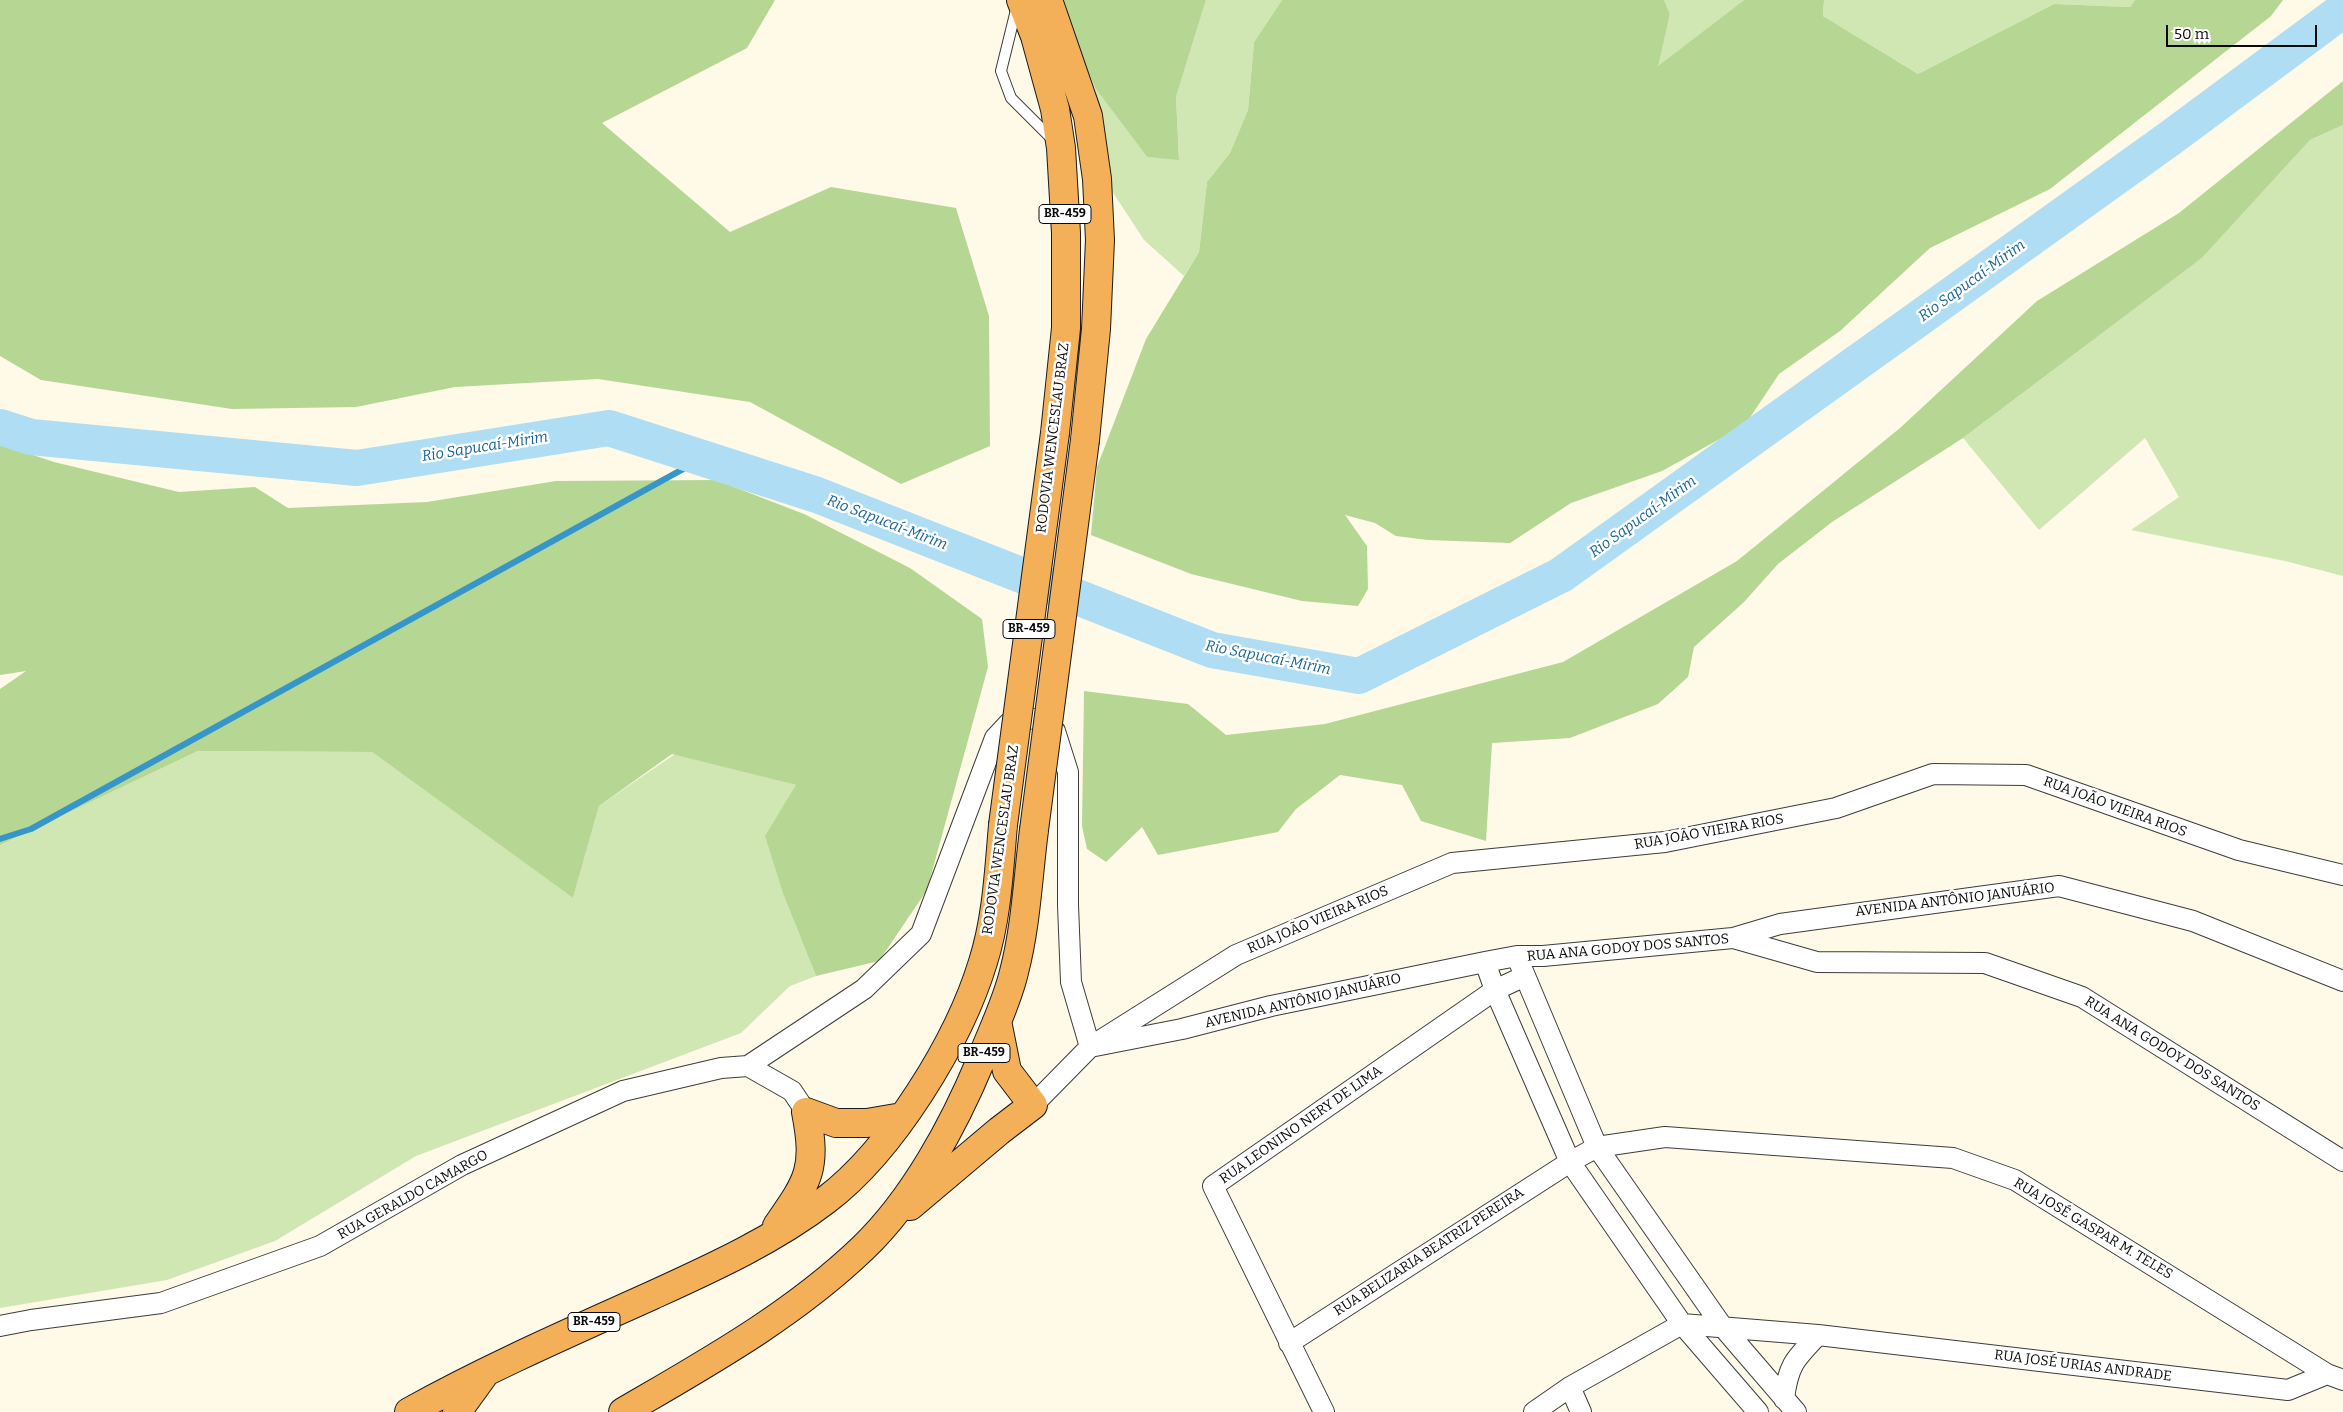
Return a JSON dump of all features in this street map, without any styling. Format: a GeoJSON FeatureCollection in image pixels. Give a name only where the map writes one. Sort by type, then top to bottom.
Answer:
{"type":"FeatureCollection","features":[{"type":"Feature","properties":{"kind":"highway","name":"RODOVIA WENCESLAU BRAZ"},"geometry":{"type":"LineString","coordinates":[[409,1412],[486,1371],[702,1273],[768,1238],[827,1200],[869,1160],[902,1117],[934,1068],[960,1021],[983,962],[995,910],[1004,824],[1055,433],[1066,328],[1066,233],[1061,148],[1055,109],[1040,54],[1020,0]]}},
{"type":"Feature","properties":{"kind":"highway","name":"BR-459"},"geometry":{"type":"LineString","coordinates":[[624,1412],[751,1337],[813,1292],[864,1247],[904,1199],[945,1137],[997,1021],[1014,972],[1085,440],[1096,329],[1100,240],[1096,179],[1088,116],[1048,0]]}},
{"type":"Feature","properties":{"kind":"highway"},"geometry":{"type":"LineString","coordinates":[[864,1247],[999,1130],[1033,1104],[1007,1071],[997,1021]]}},
{"type":"Feature","properties":{"kind":"highway","name":"BR-459"},"geometry":{"type":"LineString","coordinates":[[768,1238],[801,1190],[811,1167],[811,1138],[806,1112]]}},
{"type":"Feature","properties":{"kind":"highway"},"geometry":{"type":"LineString","coordinates":[[806,1112],[836,1123],[867,1123],[902,1117]]}},
{"type":"Feature","properties":{"kind":"highway"},"geometry":{"type":"LineString","coordinates":[[457,1412],[486,1371]]}},
{"type":"Feature","properties":{"kind":"street"},"geometry":{"type":"LineString","coordinates":[[806,1112],[792,1091],[748,1066],[864,989],[921,934],[995,738],[1009,723],[1028,718],[1041,720],[1056,731],[1068,772],[1070,982],[1090,1047]]}},
{"type":"Feature","properties":{"kind":"street","name":"RUA JOÃO VIEIRA RIOS"},"geometry":{"type":"LineString","coordinates":[[1033,1104],[1090,1047],[1236,955],[1452,863],[1665,842],[1836,808],[1933,774],[2026,775],[2239,850],[2343,875]]}},
{"type":"Feature","properties":{"kind":"street","name":"AVENIDA ANTÔNIO JANUÁRIO"},"geometry":{"type":"LineString","coordinates":[[1733,938],[1780,924],[2059,886],[2193,921],[2343,981]]}},
{"type":"Feature","properties":{"kind":"street","name":"RUA ANA GODOY DOS SANTOS"},"geometry":{"type":"LineString","coordinates":[[1517,956],[1544,956],[1733,938],[1817,962],[1985,962],[2082,996],[2343,1161]]}},
{"type":"Feature","properties":{"kind":"street","name":"AVENIDA ANTÔNIO JANUÁRIO"},"geometry":{"type":"LineString","coordinates":[[1090,1047],[1182,1029],[1271,1006],[1517,956]]}},
{"type":"Feature","properties":{"kind":"street"},"geometry":{"type":"LineString","coordinates":[[1517,956],[1597,1147],[1722,1326],[1790,1405]]}},
{"type":"Feature","properties":{"kind":"street"},"geometry":{"type":"LineString","coordinates":[[1485,962],[1495,990],[1570,1162],[1682,1324],[1758,1412]]}},
{"type":"Feature","properties":{"kind":"street","name":"RUA LEONINO NERY DE LIMA"},"geometry":{"type":"LineString","coordinates":[[1324,1412],[1213,1186],[1495,990],[1525,976]]}},
{"type":"Feature","properties":{"kind":"street","name":"RUA GERALDO CAMARGO"},"geometry":{"type":"LineString","coordinates":[[0,1326],[31,1320],[161,1303],[320,1246],[462,1165],[623,1091],[721,1068],[748,1066]]}},
{"type":"Feature","properties":{"kind":"street","name":"RUA JOSÉ GASPAR M. TELES"},"geometry":{"type":"LineString","coordinates":[[1597,1147],[1665,1137],[1953,1158],[2015,1180],[2335,1377]]}},
{"type":"Feature","properties":{"kind":"street","name":"RUA BELIZARIA BEATRIZ PEREIRA"},"geometry":{"type":"LineString","coordinates":[[1289,1342],[1570,1162],[1597,1147]]}},
{"type":"Feature","properties":{"kind":"street"},"geometry":{"type":"LineString","coordinates":[[1534,1412],[1570,1387],[1682,1324]]}},
{"type":"Feature","properties":{"kind":"street","name":"RUA JOSÉ URIAS ANDRADE"},"geometry":{"type":"LineString","coordinates":[[1682,1324],[1818,1335],[2288,1390],[2335,1377]]}},
{"type":"Feature","properties":{"kind":"street"},"geometry":{"type":"LineString","coordinates":[[1790,1405],[1787,1376],[1795,1358],[1818,1335]]}},
{"type":"Feature","properties":{"kind":"street"},"geometry":{"type":"LineString","coordinates":[[1570,1387],[1581,1412]]}},
{"type":"Feature","properties":{"kind":"lane"},"geometry":{"type":"LineString","coordinates":[[1020,0],[1001,71],[1011,98],[1061,148]]}},
{"type":"Feature","properties":{"kind":"green space"},"geometry":{"type":"Polygon","coordinates":[[[0,0],[775,0],[747,48],[602,123],[730,232],[831,187],[956,208],[989,316],[990,446],[901,484],[750,402],[598,379],[455,387],[356,407],[232,409],[41,380],[0,356],[0,0]]]}},
{"type":"Feature","properties":{"kind":"green space"},"geometry":{"type":"Polygon","coordinates":[[[1059,0],[1206,0],[1176,97],[1179,160],[1147,157],[1095,88],[1059,0]]]}},
{"type":"Feature","properties":{"kind":"green space"},"geometry":{"type":"Polygon","coordinates":[[[1206,0],[1282,0],[1254,42],[1248,110],[1230,153],[1207,182],[1199,252],[1184,276],[1144,240],[1106,182],[1095,88],[1147,157],[1179,159],[1176,97],[1206,0]]]}},
{"type":"Feature","properties":{"kind":"green space"},"geometry":{"type":"Polygon","coordinates":[[[1282,0],[1664,0],[1670,14],[1658,66],[1744,0],[1824,0],[1823,16],[1918,74],[2054,4],[2130,7],[2135,0],[2283,0],[2271,16],[2050,189],[1930,248],[1840,331],[1779,374],[1745,425],[1662,471],[1571,503],[1510,543],[1428,540],[1396,536],[1375,523],[1345,515],[1367,546],[1368,589],[1358,606],[1302,601],[1191,574],[1091,535],[1097,467],[1146,339],[1199,252],[1207,182],[1230,153],[1248,110],[1254,42],[1282,0]]]}},
{"type":"Feature","properties":{"kind":"green space"},"geometry":{"type":"Polygon","coordinates":[[[1664,0],[1744,0],[1657,67],[1670,14],[1664,0]]]}},
{"type":"Feature","properties":{"kind":"green space"},"geometry":{"type":"Polygon","coordinates":[[[1824,0],[2135,0],[2130,7],[2054,4],[1918,74],[1823,16],[1824,0]]]}},
{"type":"Feature","properties":{"kind":"green space"},"geometry":{"type":"Polygon","coordinates":[[[2343,81],[2343,125],[2310,140],[2202,258],[1963,438],[1832,522],[1778,564],[1744,602],[1694,647],[1688,677],[1658,704],[1570,738],[1492,743],[1486,841],[1421,821],[1402,785],[1340,775],[1296,809],[1278,832],[1158,855],[1142,827],[1106,862],[1087,849],[1082,826],[1084,691],[1188,704],[1226,735],[1325,724],[1563,662],[1737,561],[1900,428],[2037,301],[2179,213],[2343,81]]]}},
{"type":"Feature","properties":{"kind":"green space"},"geometry":{"type":"Polygon","coordinates":[[[2343,125],[2343,576],[2285,561],[2131,530],[2179,497],[2145,438],[2039,530],[1963,438],[2202,258],[2310,140],[2343,125]]]}},
{"type":"Feature","properties":{"kind":"green space"},"geometry":{"type":"Polygon","coordinates":[[[0,444],[54,462],[179,492],[255,487],[288,508],[427,502],[556,481],[716,480],[804,514],[910,568],[982,619],[988,667],[927,890],[879,961],[816,976],[784,896],[765,836],[796,785],[672,754],[599,806],[573,898],[372,752],[198,751],[0,845],[0,689],[26,671],[0,675],[0,444]]]}},
{"type":"Feature","properties":{"kind":"green space"},"geometry":{"type":"Polygon","coordinates":[[[198,751],[372,752],[573,898],[599,806],[675,754],[796,785],[784,896],[816,976],[790,986],[741,1033],[416,1156],[275,1241],[167,1280],[0,1308],[0,845],[198,751]]]}},
{"type":"Feature","properties":{"kind":"waterway","name":"Rio Sapucaí-Mirim"},"geometry":{"type":"LineString","coordinates":[[0,427],[31,437],[357,468],[609,428],[817,495],[1212,650],[1359,676],[1561,575],[2169,139],[2343,10]]}},
{"type":"Feature","properties":{"kind":"waterway"},"geometry":{"type":"LineString","coordinates":[[0,839],[31,829],[703,458]]}}]}
